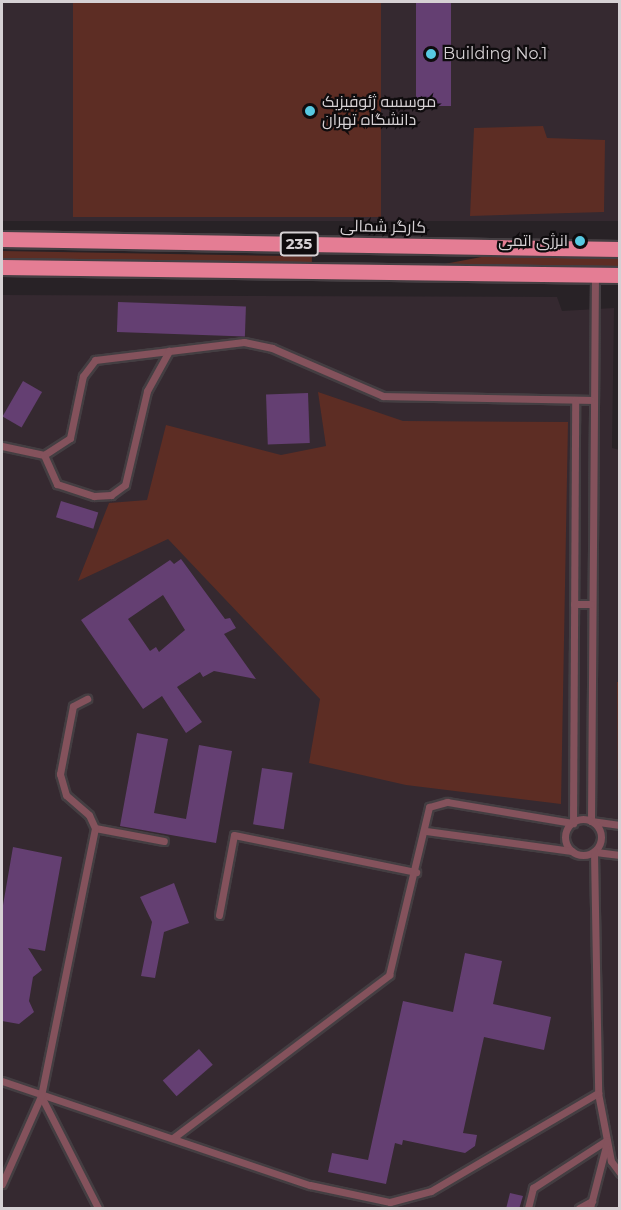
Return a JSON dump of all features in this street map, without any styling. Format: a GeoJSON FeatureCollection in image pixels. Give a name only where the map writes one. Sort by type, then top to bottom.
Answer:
{"type":"FeatureCollection","features":[{"type":"Feature","properties":{"kind":"main road","name":"کارگر شمالی"},"geometry":{"type":"LineString","coordinates":[[2,239],[620,249]]}},
{"type":"Feature","properties":{"kind":"main road"},"geometry":{"type":"LineString","coordinates":[[406,245],[406,272]]}},
{"type":"Feature","properties":{"kind":"main road","name":"235"},"geometry":{"type":"LineString","coordinates":[[2,267],[620,275]]}},
{"type":"Feature","properties":{"kind":"lane"},"geometry":{"type":"LineString","coordinates":[[595,273],[591,400],[591,821],[601,836],[594,852],[598,1093],[607,1140],[620,1173]]}},
{"type":"Feature","properties":{"kind":"lane"},"geometry":{"type":"LineString","coordinates":[[2,446],[44,455],[70,438],[83,376],[95,360],[255,343],[390,397],[591,400]]}},
{"type":"Feature","properties":{"kind":"lane"},"geometry":{"type":"LineString","coordinates":[[44,455],[57,484],[94,496],[111,495],[125,485],[147,391],[169,351]]}},
{"type":"Feature","properties":{"kind":"lane"},"geometry":{"type":"LineString","coordinates":[[572,851],[565,837],[573,823],[575,400]]}},
{"type":"Feature","properties":{"kind":"lane"},"geometry":{"type":"LineString","coordinates":[[574,604],[591,604]]}},
{"type":"Feature","properties":{"kind":"lane"},"geometry":{"type":"LineString","coordinates":[[87,699],[73,706],[60,774],[66,795],[95,828],[164,841]]}},
{"type":"Feature","properties":{"kind":"lane"},"geometry":{"type":"LineString","coordinates":[[173,1138],[389,975],[426,831],[429,807],[447,802],[573,823],[591,821],[620,825]]}},
{"type":"Feature","properties":{"kind":"lane"},"geometry":{"type":"LineString","coordinates":[[2,1184],[41,1096],[95,828]]}},
{"type":"Feature","properties":{"kind":"lane"},"geometry":{"type":"LineString","coordinates":[[426,831],[572,851],[620,855]]}},
{"type":"Feature","properties":{"kind":"lane"},"geometry":{"type":"LineString","coordinates":[[219,915],[234,835],[416,872]]}},
{"type":"Feature","properties":{"kind":"lane"},"geometry":{"type":"LineString","coordinates":[[2,1081],[310,1185],[390,1202],[431,1191],[598,1093]]}},
{"type":"Feature","properties":{"kind":"lane"},"geometry":{"type":"LineString","coordinates":[[41,1096],[98,1209]]}},
{"type":"Feature","properties":{"kind":"lane"},"geometry":{"type":"LineString","coordinates":[[579,1209],[591,1205],[607,1140]]}},
{"type":"Feature","properties":{"kind":"lane"},"geometry":{"type":"LineString","coordinates":[[528,1209],[533,1188],[607,1140]]}},
{"type":"Feature","properties":{"kind":"shaded area","name":"موسسه ژئوفیزیک دانشگاه تهران"},"geometry":{"type":"Polygon","coordinates":[[[2,2],[619,2],[619,221],[2,221],[2,2]]]}},
{"type":"Feature","properties":{"kind":"shaded area"},"geometry":{"type":"Polygon","coordinates":[[[73,2],[381,2],[381,217],[73,217],[73,2]]]}},
{"type":"Feature","properties":{"kind":"shaded area"},"geometry":{"type":"Polygon","coordinates":[[[543,126],[547,138],[605,140],[604,212],[470,216],[474,128],[543,126]]]}},
{"type":"Feature","properties":{"kind":"shaded area"},"geometry":{"type":"Polygon","coordinates":[[[2,251],[312,256],[312,267],[2,262],[2,251]]]}},
{"type":"Feature","properties":{"kind":"shaded area"},"geometry":{"type":"Polygon","coordinates":[[[492,255],[620,258],[619,268],[439,265],[492,255]]]}},
{"type":"Feature","properties":{"kind":"shaded area"},"geometry":{"type":"Polygon","coordinates":[[[2,295],[557,297],[562,311],[614,308],[612,448],[620,450],[619,1208],[2,1208],[2,295]]]}},
{"type":"Feature","properties":{"kind":"shaded area"},"geometry":{"type":"Polygon","coordinates":[[[318,392],[403,421],[568,422],[561,804],[406,785],[309,763],[320,699],[168,539],[78,581],[109,503],[147,500],[166,425],[281,455],[326,446],[318,392]]]}},
{"type":"Feature","properties":{"kind":"shaded area"},"geometry":{"type":"Polygon","coordinates":[[[617,682],[620,682],[619,815],[618,815],[617,682]]]}},
{"type":"Feature","properties":{"kind":"building","name":"Building No.1"},"geometry":{"type":"Polygon","coordinates":[[[416,2],[451,2],[451,106],[416,106],[416,2]]]}},
{"type":"Feature","properties":{"kind":"building"},"geometry":{"type":"Polygon","coordinates":[[[118,302],[246,306],[245,336],[117,332],[118,302]]]}},
{"type":"Feature","properties":{"kind":"building"},"geometry":{"type":"Polygon","coordinates":[[[23,381],[42,392],[22,428],[2,417],[23,381]]]}},
{"type":"Feature","properties":{"kind":"building"},"geometry":{"type":"Polygon","coordinates":[[[308,393],[310,443],[268,444],[266,394],[308,393]]]}},
{"type":"Feature","properties":{"kind":"building"},"geometry":{"type":"Polygon","coordinates":[[[61,501],[98,512],[93,529],[56,517],[61,501]]]}},
{"type":"Feature","properties":{"kind":"building"},"geometry":{"type":"Polygon","coordinates":[[[181,559],[225,619],[230,618],[236,628],[224,634],[256,679],[214,671],[203,677],[200,672],[177,687],[202,722],[186,733],[162,696],[143,709],[81,620],[170,560],[174,564],[181,559]],[[163,595],[128,619],[150,651],[156,647],[159,652],[185,630],[163,595]]]}},
{"type":"Feature","properties":{"kind":"building"},"geometry":{"type":"Polygon","coordinates":[[[137,733],[168,739],[154,813],[186,819],[199,745],[232,751],[216,843],[120,826],[137,733]]]}},
{"type":"Feature","properties":{"kind":"building"},"geometry":{"type":"Polygon","coordinates":[[[262,768],[293,773],[284,829],[253,824],[262,768]]]}},
{"type":"Feature","properties":{"kind":"building"},"geometry":{"type":"Polygon","coordinates":[[[13,847],[62,857],[45,951],[28,948],[42,970],[33,977],[29,1001],[34,1012],[19,1024],[2,1021],[2,911],[13,847]]]}},
{"type":"Feature","properties":{"kind":"building"},"geometry":{"type":"Polygon","coordinates":[[[174,883],[189,923],[164,932],[155,978],[141,976],[152,922],[140,897],[174,883]]]}},
{"type":"Feature","properties":{"kind":"building"},"geometry":{"type":"Polygon","coordinates":[[[465,953],[502,961],[493,1004],[551,1017],[544,1050],[484,1037],[463,1133],[477,1135],[475,1146],[465,1153],[403,1140],[402,1145],[395,1143],[386,1184],[328,1172],[332,1153],[368,1160],[403,1001],[453,1012],[465,953]]]}},
{"type":"Feature","properties":{"kind":"building"},"geometry":{"type":"Polygon","coordinates":[[[199,1049],[213,1065],[177,1096],[163,1080],[199,1049]]]}},
{"type":"Feature","properties":{"kind":"building"},"geometry":{"type":"Polygon","coordinates":[[[510,1193],[523,1196],[519,1209],[506,1209],[510,1193]]]}},
{"type":"Feature","properties":{"kind":"place","name":"Building No.1"},"geometry":{"type":"Point","coordinates":[431,54]}},
{"type":"Feature","properties":{"kind":"place","name":"موسسه ژئوفیزیک دانشگاه تهران"},"geometry":{"type":"Point","coordinates":[310,111]}},
{"type":"Feature","properties":{"kind":"place","name":"انرژی اتمی"},"geometry":{"type":"Point","coordinates":[580,241]}}]}
